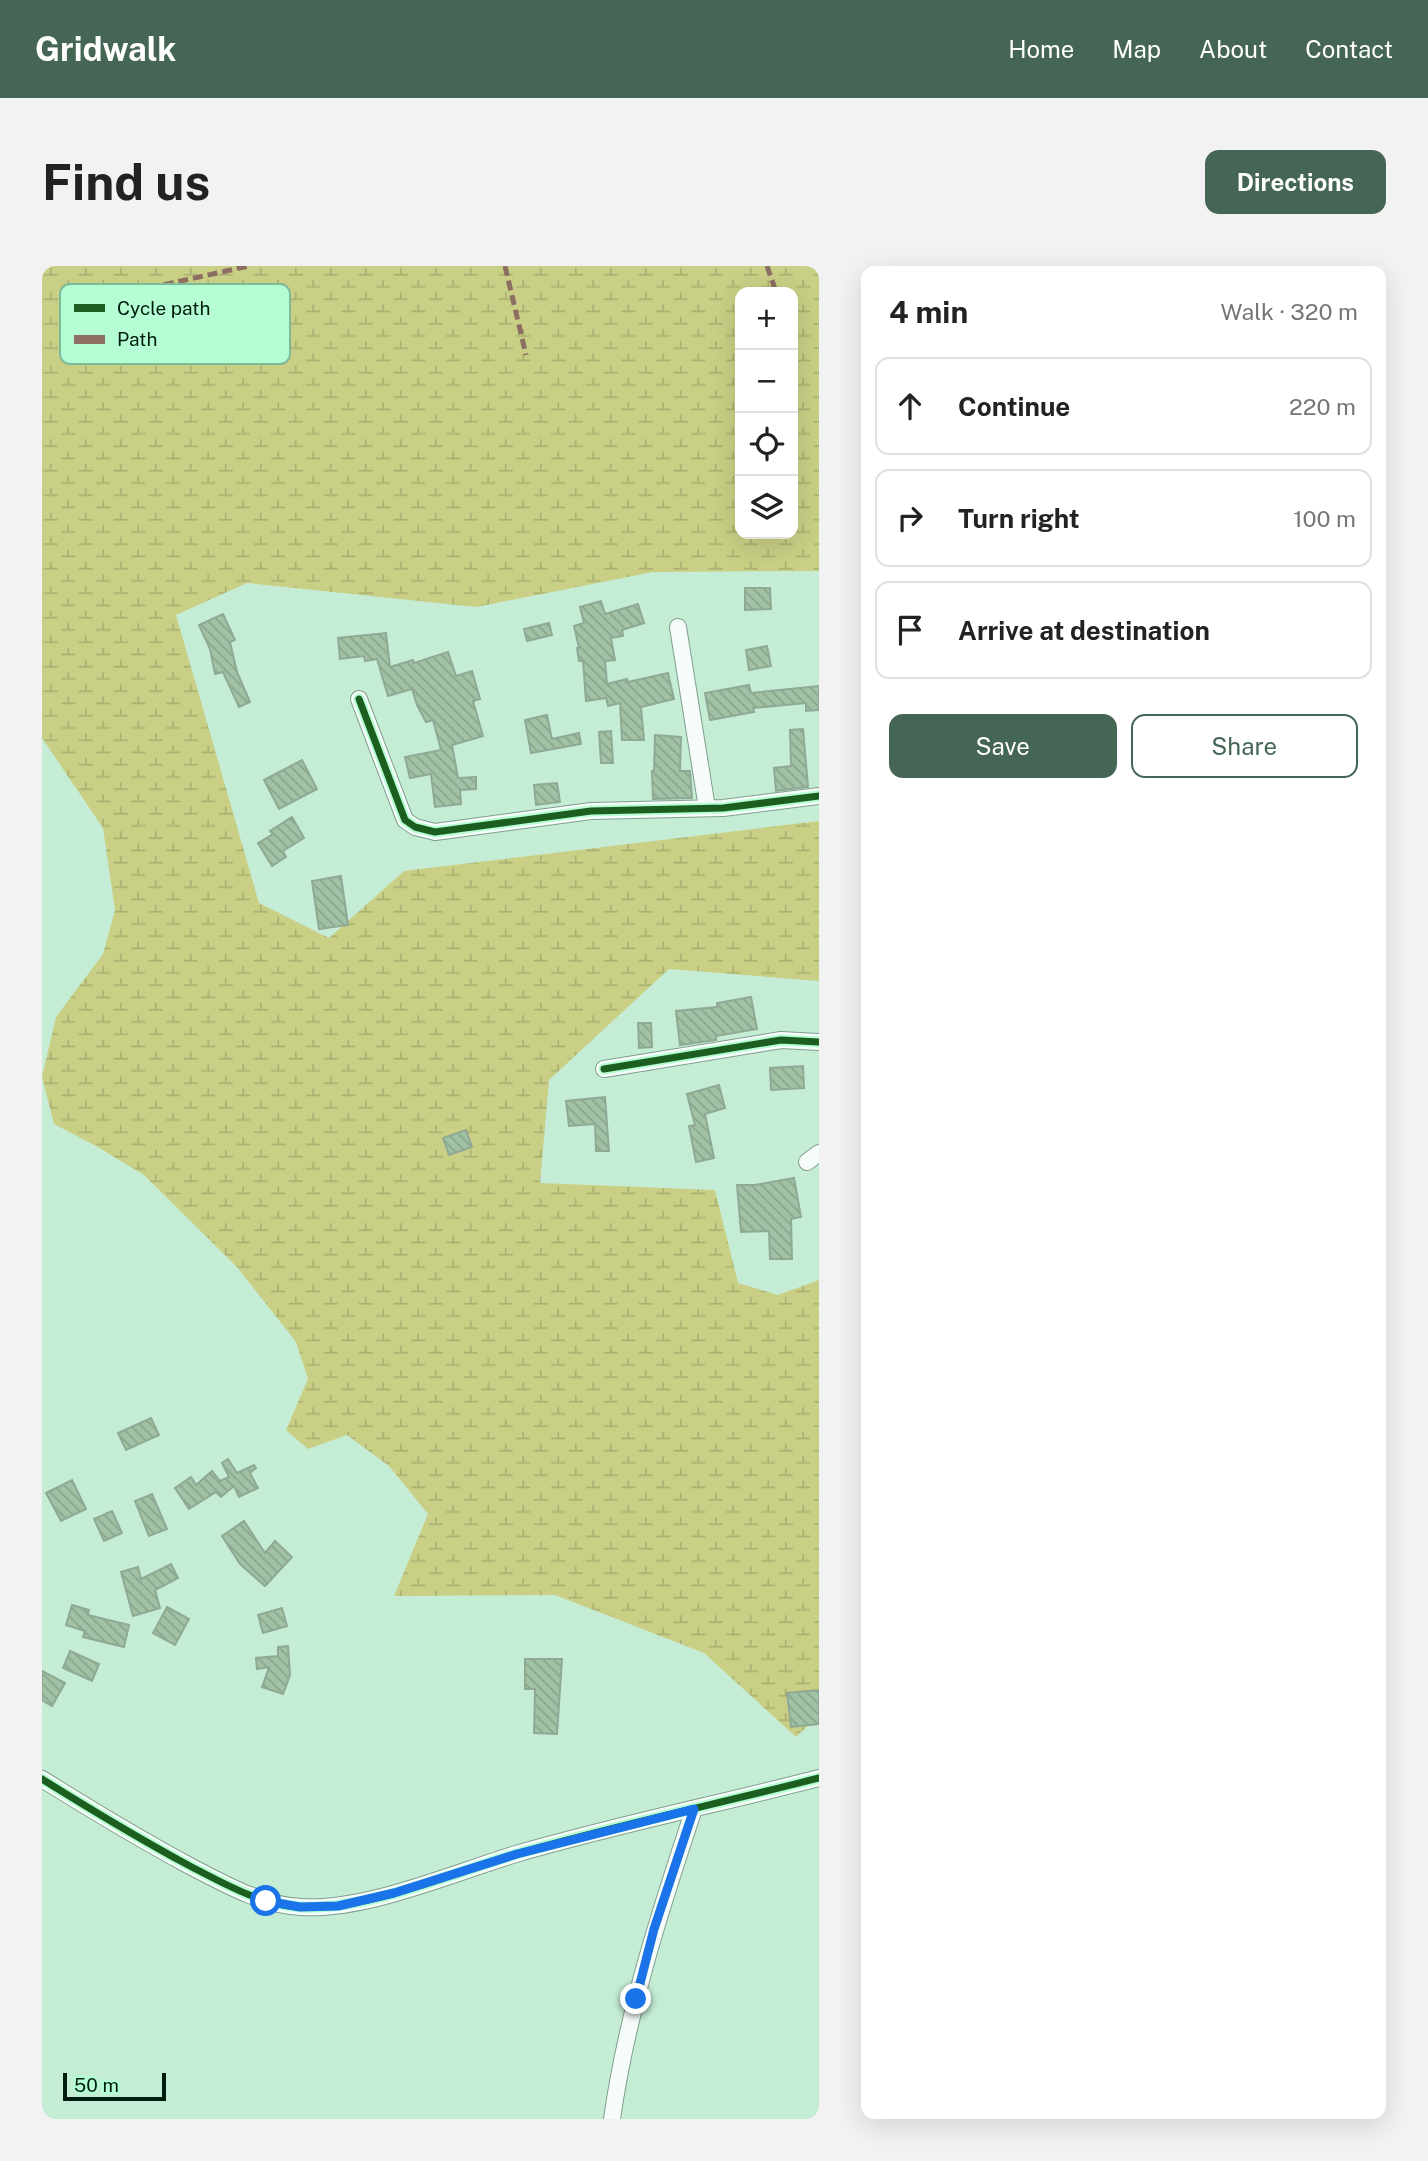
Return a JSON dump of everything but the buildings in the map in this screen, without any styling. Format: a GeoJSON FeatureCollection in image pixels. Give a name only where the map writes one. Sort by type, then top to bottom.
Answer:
{"type":"FeatureCollection","features":[{"type":"Feature","properties":{"kind":"street"},"geometry":{"type":"LineString","coordinates":[[678,627],[707,808]]}},
{"type":"Feature","properties":{"kind":"street"},"geometry":{"type":"LineString","coordinates":[[359,699],[405,820],[415,827],[435,832],[591,811],[723,808],[819,796]]}},
{"type":"Feature","properties":{"kind":"street"},"geometry":{"type":"LineString","coordinates":[[604,1069],[781,1040],[819,1042]]}},
{"type":"Feature","properties":{"kind":"street"},"geometry":{"type":"LineString","coordinates":[[42,1779],[133,1836],[234,1889],[266,1901],[300,1907],[338,1906],[394,1893],[517,1854],[819,1778]]}},
{"type":"Feature","properties":{"kind":"street"},"geometry":{"type":"LineString","coordinates":[[612,2119],[636,1999],[654,1929],[694,1809]]}},
{"type":"Feature","properties":{"kind":"green space"},"geometry":{"type":"Polygon","coordinates":[[[42,266],[819,266],[819,571],[653,572],[476,607],[247,583],[176,615],[259,903],[329,938],[404,871],[819,821],[819,981],[669,969],[549,1080],[540,1183],[715,1190],[738,1283],[778,1295],[819,1280],[819,1715],[796,1737],[704,1653],[555,1595],[394,1596],[428,1514],[389,1466],[347,1435],[308,1449],[286,1430],[308,1379],[296,1342],[237,1267],[144,1175],[54,1124],[42,1077],[56,1017],[103,954],[115,910],[103,828],[42,738],[42,266]]]}},
{"type":"Feature","properties":{"kind":"marked path"},"geometry":{"type":"LineString","coordinates":[[167,284],[249,266]]}},
{"type":"Feature","properties":{"kind":"marked path"},"geometry":{"type":"LineString","coordinates":[[505,266],[526,355]]}},
{"type":"Feature","properties":{"kind":"marked path"},"geometry":{"type":"LineString","coordinates":[[767,266],[774,287]]}},
{"type":"Feature","properties":{"kind":"cycle path"},"geometry":{"type":"LineString","coordinates":[[359,699],[405,820],[415,827],[435,832],[591,811],[723,808],[819,796]]}},
{"type":"Feature","properties":{"kind":"cycle path"},"geometry":{"type":"LineString","coordinates":[[604,1069],[781,1040],[819,1042]]}},
{"type":"Feature","properties":{"kind":"cycle path"},"geometry":{"type":"LineString","coordinates":[[42,1779],[228,1886],[271,1902],[301,1907],[326,1907],[381,1897],[554,1843],[819,1778]]}},
{"type":"Feature","properties":{"kind":"route"},"geometry":{"type":"LineString","coordinates":[[266,1901],[300,1907],[338,1906],[394,1893],[517,1854],[694,1809],[654,1929],[636,1999]]}}]}
